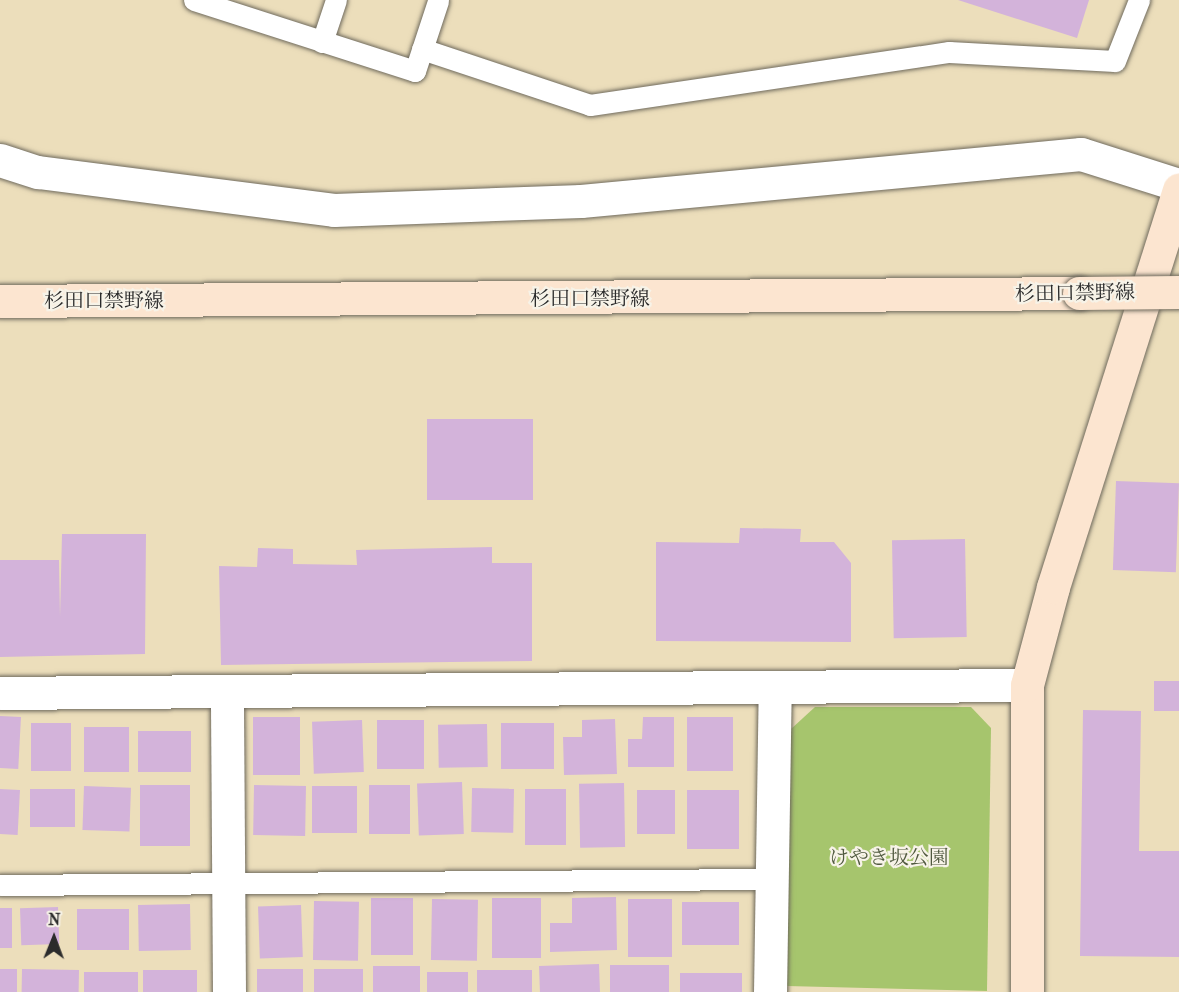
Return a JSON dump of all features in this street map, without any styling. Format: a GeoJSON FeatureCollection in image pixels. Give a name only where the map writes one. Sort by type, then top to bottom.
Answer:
{"type":"FeatureCollection","features":[{"type":"Feature","properties":{"kind":"main road"},"geometry":{"type":"LineString","coordinates":[[1027,992],[1027,685],[1053,587],[1179,190]]}},
{"type":"Feature","properties":{"kind":"main road","name":"杉田口禁野線"},"geometry":{"type":"LineString","coordinates":[[0,301],[1179,292]]}},
{"type":"Feature","properties":{"kind":"street"},"geometry":{"type":"LineString","coordinates":[[0,160],[39,172],[334,210],[581,201],[1081,154],[1179,185]]}},
{"type":"Feature","properties":{"kind":"street"},"geometry":{"type":"LineString","coordinates":[[0,693],[775,690],[1027,685]]}},
{"type":"Feature","properties":{"kind":"street"},"geometry":{"type":"LineString","coordinates":[[770,992],[775,690]]}},
{"type":"Feature","properties":{"kind":"street"},"geometry":{"type":"LineString","coordinates":[[227,691],[230,992]]}},
{"type":"Feature","properties":{"kind":"lane"},"geometry":{"type":"LineString","coordinates":[[195,0],[415,71],[438,1]]}},
{"type":"Feature","properties":{"kind":"lane"},"geometry":{"type":"LineString","coordinates":[[322,42],[336,0]]}},
{"type":"Feature","properties":{"kind":"lane"},"geometry":{"type":"LineString","coordinates":[[422,49],[590,105],[949,52],[1115,61],[1139,0]]}},
{"type":"Feature","properties":{"kind":"lane"},"geometry":{"type":"LineString","coordinates":[[0,885],[772,879]]}},
{"type":"Feature","properties":{"kind":"green space","name":"けやき坂公園"},"geometry":{"type":"Polygon","coordinates":[[[815,707],[971,707],[991,728],[987,991],[787,986],[791,729],[815,707]]]}},
{"type":"Feature","properties":{"kind":"building"},"geometry":{"type":"Polygon","coordinates":[[[958,0],[1089,0],[1077,38],[958,0]]]}},
{"type":"Feature","properties":{"kind":"building"},"geometry":{"type":"Polygon","coordinates":[[[427,419],[533,419],[533,500],[427,500],[427,419]]]}},
{"type":"Feature","properties":{"kind":"building"},"geometry":{"type":"Polygon","coordinates":[[[1116,481],[1179,483],[1176,572],[1113,570],[1116,481]]]}},
{"type":"Feature","properties":{"kind":"building"},"geometry":{"type":"Polygon","coordinates":[[[740,528],[801,529],[800,542],[834,542],[851,563],[851,642],[656,641],[656,542],[739,543],[740,528]]]}},
{"type":"Feature","properties":{"kind":"building"},"geometry":{"type":"Polygon","coordinates":[[[62,534],[146,534],[145,654],[0,657],[0,560],[59,560],[60,617],[62,534]]]}},
{"type":"Feature","properties":{"kind":"building"},"geometry":{"type":"Polygon","coordinates":[[[965,539],[967,637],[894,638],[892,540],[965,539]]]}},
{"type":"Feature","properties":{"kind":"building"},"geometry":{"type":"Polygon","coordinates":[[[492,547],[492,563],[532,563],[532,661],[221,665],[219,566],[257,567],[258,548],[293,549],[293,564],[357,565],[356,550],[492,547]]]}},
{"type":"Feature","properties":{"kind":"building"},"geometry":{"type":"Polygon","coordinates":[[[1154,681],[1179,681],[1179,711],[1154,711],[1154,681]]]}},
{"type":"Feature","properties":{"kind":"building"},"geometry":{"type":"Polygon","coordinates":[[[1083,710],[1141,711],[1139,851],[1179,851],[1179,957],[1080,956],[1083,710]]]}},
{"type":"Feature","properties":{"kind":"building"},"geometry":{"type":"Polygon","coordinates":[[[0,716],[21,717],[18,769],[0,768],[0,716]]]}},
{"type":"Feature","properties":{"kind":"building"},"geometry":{"type":"Polygon","coordinates":[[[253,717],[300,717],[300,775],[253,775],[253,717]]]}},
{"type":"Feature","properties":{"kind":"building"},"geometry":{"type":"Polygon","coordinates":[[[643,717],[674,717],[674,767],[628,767],[628,739],[642,739],[643,717]]]}},
{"type":"Feature","properties":{"kind":"building"},"geometry":{"type":"Polygon","coordinates":[[[687,717],[733,717],[733,771],[687,771],[687,717]]]}},
{"type":"Feature","properties":{"kind":"building"},"geometry":{"type":"Polygon","coordinates":[[[615,719],[617,774],[564,775],[563,737],[582,737],[582,720],[615,719]]]}},
{"type":"Feature","properties":{"kind":"building"},"geometry":{"type":"Polygon","coordinates":[[[362,720],[364,772],[314,774],[312,722],[362,720]]]}},
{"type":"Feature","properties":{"kind":"building"},"geometry":{"type":"Polygon","coordinates":[[[377,720],[424,720],[424,769],[377,769],[377,720]]]}},
{"type":"Feature","properties":{"kind":"building"},"geometry":{"type":"Polygon","coordinates":[[[31,723],[71,723],[71,771],[31,771],[31,723]]]}},
{"type":"Feature","properties":{"kind":"building"},"geometry":{"type":"Polygon","coordinates":[[[501,723],[554,723],[554,769],[501,769],[501,723]]]}},
{"type":"Feature","properties":{"kind":"building"},"geometry":{"type":"Polygon","coordinates":[[[487,724],[488,767],[439,768],[438,725],[487,724]]]}},
{"type":"Feature","properties":{"kind":"building"},"geometry":{"type":"Polygon","coordinates":[[[84,727],[129,727],[129,772],[84,772],[84,727]]]}},
{"type":"Feature","properties":{"kind":"building"},"geometry":{"type":"Polygon","coordinates":[[[138,731],[191,731],[191,772],[138,772],[138,731]]]}},
{"type":"Feature","properties":{"kind":"building"},"geometry":{"type":"Polygon","coordinates":[[[462,782],[464,834],[419,836],[417,784],[462,782]]]}},
{"type":"Feature","properties":{"kind":"building"},"geometry":{"type":"Polygon","coordinates":[[[624,783],[625,847],[580,848],[579,784],[624,783]]]}},
{"type":"Feature","properties":{"kind":"building"},"geometry":{"type":"Polygon","coordinates":[[[140,785],[190,785],[190,846],[140,846],[140,785]]]}},
{"type":"Feature","properties":{"kind":"building"},"geometry":{"type":"Polygon","coordinates":[[[254,785],[306,786],[305,836],[253,835],[254,785]]]}},
{"type":"Feature","properties":{"kind":"building"},"geometry":{"type":"Polygon","coordinates":[[[369,785],[410,785],[410,834],[369,834],[369,785]]]}},
{"type":"Feature","properties":{"kind":"building"},"geometry":{"type":"Polygon","coordinates":[[[84,786],[131,788],[129,832],[82,830],[84,786]]]}},
{"type":"Feature","properties":{"kind":"building"},"geometry":{"type":"Polygon","coordinates":[[[312,786],[357,786],[357,833],[312,833],[312,786]]]}},
{"type":"Feature","properties":{"kind":"building"},"geometry":{"type":"Polygon","coordinates":[[[472,788],[514,789],[513,833],[471,832],[472,788]]]}},
{"type":"Feature","properties":{"kind":"building"},"geometry":{"type":"Polygon","coordinates":[[[0,789],[20,790],[18,835],[0,834],[0,789]]]}},
{"type":"Feature","properties":{"kind":"building"},"geometry":{"type":"Polygon","coordinates":[[[30,789],[75,789],[75,827],[30,827],[30,789]]]}},
{"type":"Feature","properties":{"kind":"building"},"geometry":{"type":"Polygon","coordinates":[[[525,789],[566,789],[566,845],[525,845],[525,789]]]}},
{"type":"Feature","properties":{"kind":"building"},"geometry":{"type":"Polygon","coordinates":[[[637,790],[675,790],[675,834],[637,834],[637,790]]]}},
{"type":"Feature","properties":{"kind":"building"},"geometry":{"type":"Polygon","coordinates":[[[687,790],[739,790],[739,849],[687,849],[687,790]]]}},
{"type":"Feature","properties":{"kind":"building"},"geometry":{"type":"Polygon","coordinates":[[[616,897],[617,950],[550,952],[550,923],[572,923],[572,898],[616,897]]]}},
{"type":"Feature","properties":{"kind":"building"},"geometry":{"type":"Polygon","coordinates":[[[371,898],[413,898],[413,955],[371,955],[371,898]]]}},
{"type":"Feature","properties":{"kind":"building"},"geometry":{"type":"Polygon","coordinates":[[[492,898],[541,898],[541,958],[492,958],[492,898]]]}},
{"type":"Feature","properties":{"kind":"building"},"geometry":{"type":"Polygon","coordinates":[[[432,899],[478,900],[477,961],[431,960],[432,899]]]}},
{"type":"Feature","properties":{"kind":"building"},"geometry":{"type":"Polygon","coordinates":[[[628,899],[672,899],[672,957],[628,957],[628,899]]]}},
{"type":"Feature","properties":{"kind":"building"},"geometry":{"type":"Polygon","coordinates":[[[314,901],[359,902],[358,961],[313,960],[314,901]]]}},
{"type":"Feature","properties":{"kind":"building"},"geometry":{"type":"Polygon","coordinates":[[[682,902],[739,902],[739,945],[682,945],[682,902]]]}},
{"type":"Feature","properties":{"kind":"building"},"geometry":{"type":"Polygon","coordinates":[[[190,904],[191,950],[139,951],[138,905],[190,904]]]}},
{"type":"Feature","properties":{"kind":"building"},"geometry":{"type":"Polygon","coordinates":[[[301,905],[303,957],[260,958],[258,907],[301,905]]]}},
{"type":"Feature","properties":{"kind":"building"},"geometry":{"type":"Polygon","coordinates":[[[58,907],[59,944],[21,945],[20,908],[58,907]]]}},
{"type":"Feature","properties":{"kind":"building"},"geometry":{"type":"Polygon","coordinates":[[[0,908],[12,908],[12,948],[0,948],[0,908]]]}},
{"type":"Feature","properties":{"kind":"building"},"geometry":{"type":"Polygon","coordinates":[[[77,909],[129,909],[129,950],[77,950],[77,909]]]}},
{"type":"Feature","properties":{"kind":"building"},"geometry":{"type":"Polygon","coordinates":[[[599,964],[600,992],[540,992],[539,966],[599,964]]]}},
{"type":"Feature","properties":{"kind":"building"},"geometry":{"type":"Polygon","coordinates":[[[610,965],[669,965],[669,992],[610,992],[610,965]]]}},
{"type":"Feature","properties":{"kind":"building"},"geometry":{"type":"Polygon","coordinates":[[[373,966],[420,966],[420,992],[373,992],[373,966]]]}},
{"type":"Feature","properties":{"kind":"building"},"geometry":{"type":"Polygon","coordinates":[[[0,969],[17,969],[17,992],[0,992],[0,969]]]}},
{"type":"Feature","properties":{"kind":"building"},"geometry":{"type":"Polygon","coordinates":[[[22,969],[79,970],[79,992],[22,992],[22,969]]]}},
{"type":"Feature","properties":{"kind":"building"},"geometry":{"type":"Polygon","coordinates":[[[257,969],[303,969],[303,992],[257,992],[257,969]]]}},
{"type":"Feature","properties":{"kind":"building"},"geometry":{"type":"Polygon","coordinates":[[[314,969],[363,969],[363,992],[314,992],[314,969]]]}},
{"type":"Feature","properties":{"kind":"building"},"geometry":{"type":"Polygon","coordinates":[[[143,970],[197,970],[197,992],[143,992],[143,970]]]}},
{"type":"Feature","properties":{"kind":"building"},"geometry":{"type":"Polygon","coordinates":[[[477,970],[532,970],[532,992],[477,992],[477,970]]]}},
{"type":"Feature","properties":{"kind":"building"},"geometry":{"type":"Polygon","coordinates":[[[84,972],[138,972],[138,992],[84,992],[84,972]]]}},
{"type":"Feature","properties":{"kind":"building"},"geometry":{"type":"Polygon","coordinates":[[[427,972],[468,972],[468,992],[427,992],[427,972]]]}},
{"type":"Feature","properties":{"kind":"building"},"geometry":{"type":"Polygon","coordinates":[[[680,973],[742,973],[742,992],[680,992],[680,973]]]}}]}
